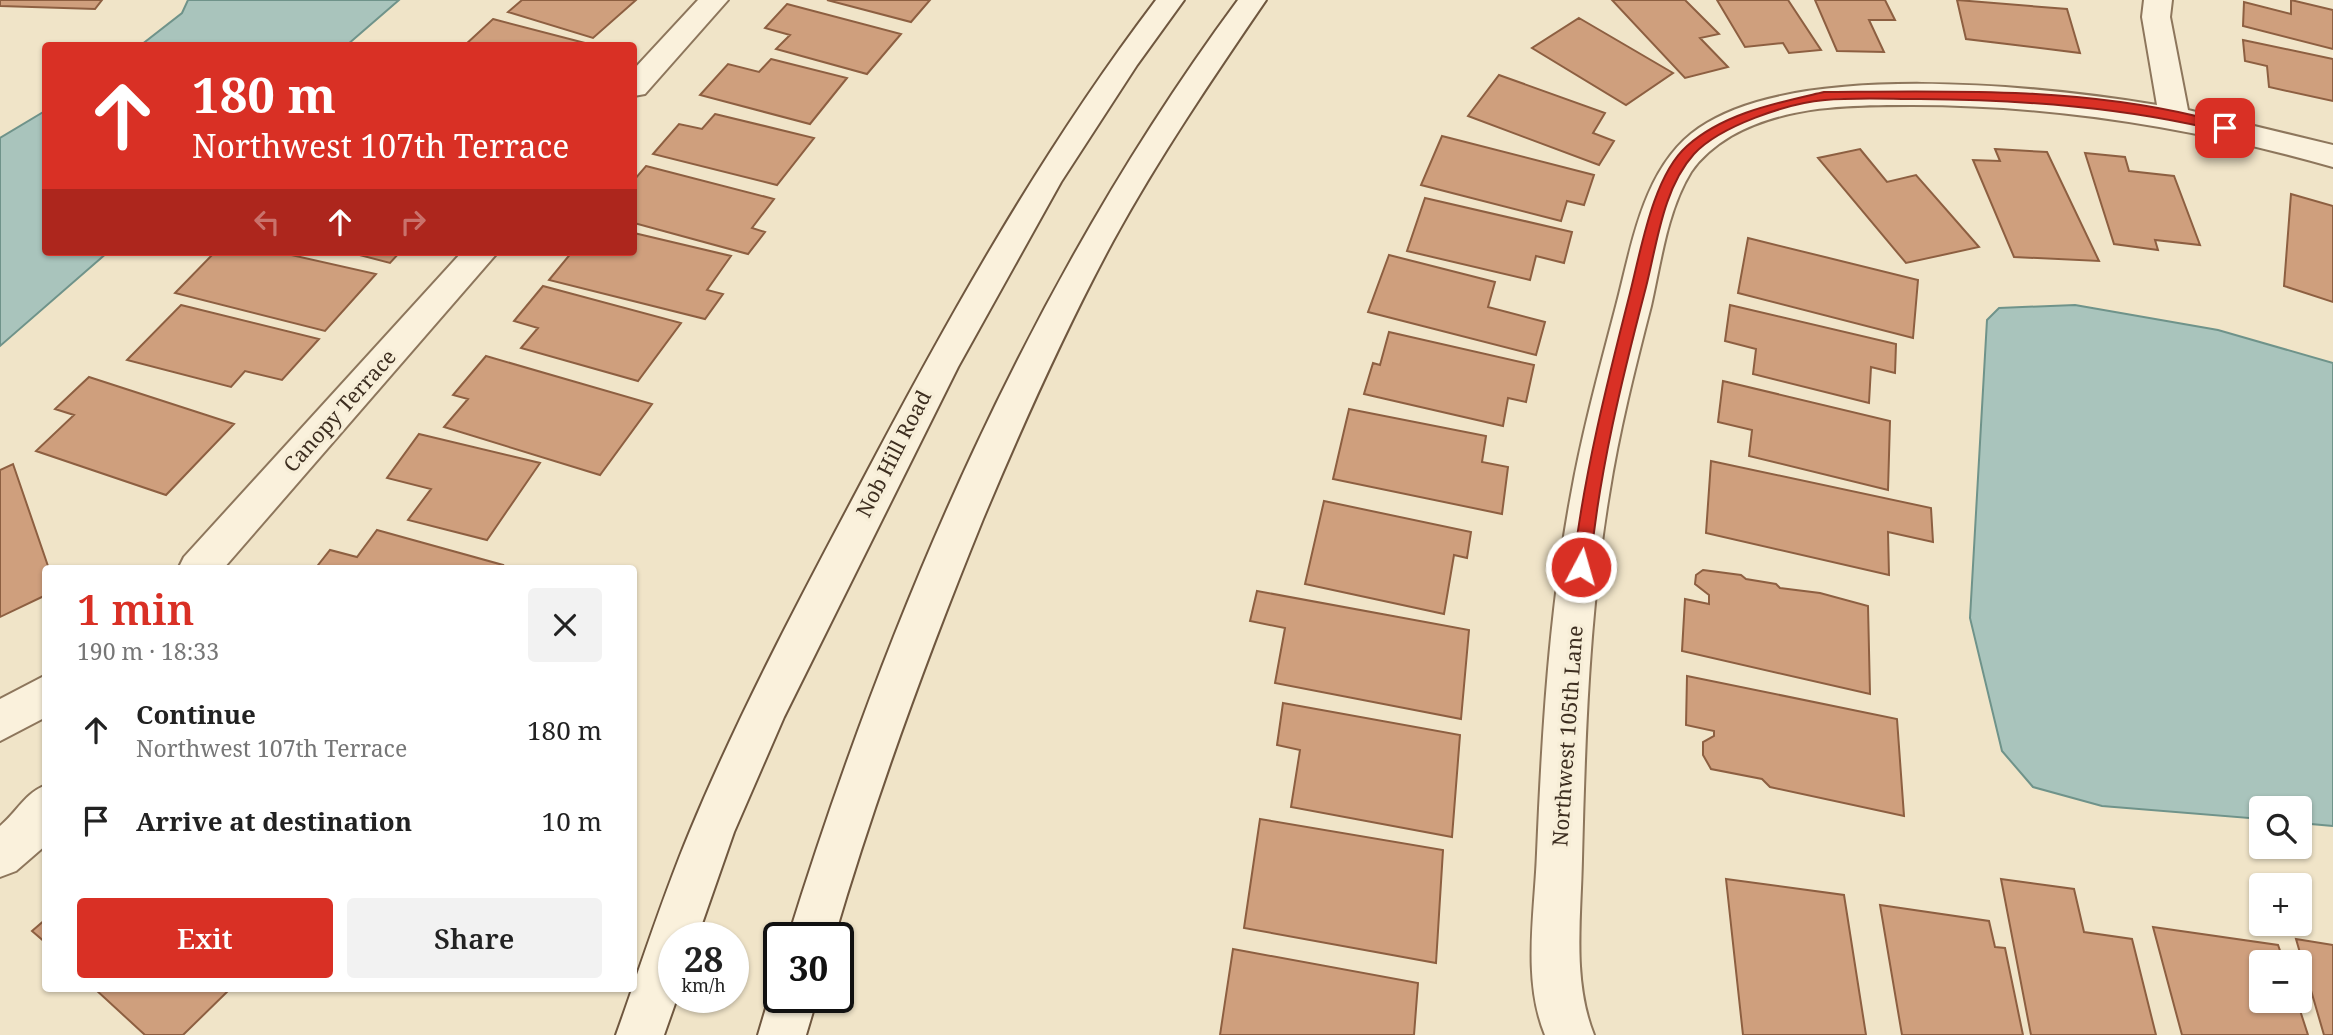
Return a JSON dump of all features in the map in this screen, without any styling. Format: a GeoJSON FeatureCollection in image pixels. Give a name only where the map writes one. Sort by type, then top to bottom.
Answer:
{"type":"FeatureCollection","features":[{"type":"Feature","properties":{"kind":"street"},"geometry":{"type":"LineString","coordinates":[[637,84],[714,0]]}},
{"type":"Feature","properties":{"kind":"street","name":"Nob Hill Road"},"geometry":{"type":"LineString","coordinates":[[680,922],[712,832],[789,662],[926,391],[1037,192],[1127,55],[1170,0]]}},
{"type":"Feature","properties":{"kind":"street"},"geometry":{"type":"LineString","coordinates":[[816,922],[828,878],[903,663],[1019,391],[1112,214],[1200,74],[1252,0]]}},
{"type":"Feature","properties":{"kind":"street"},"geometry":{"type":"LineString","coordinates":[[2158,0],[2156,17],[2174,115]]}},
{"type":"Feature","properties":{"kind":"street","name":"Northwest 105th Lane"},"geometry":{"type":"LineString","coordinates":[[1570,1035],[1563,1023],[1556,959],[1563,741],[1587,517],[1616,377],[1657,216],[1670,181],[1690,150],[1722,128],[1745,118],[1768,109],[1824,96],[1994,96],[2074,102],[2174,115],[2333,156]]}},
{"type":"Feature","properties":{"kind":"street","name":"Canopy Terrace"},"geometry":{"type":"LineString","coordinates":[[202,565],[477,256]]}},
{"type":"Feature","properties":{"kind":"street"},"geometry":{"type":"LineString","coordinates":[[0,721],[42,696]]}},
{"type":"Feature","properties":{"kind":"street"},"geometry":{"type":"LineString","coordinates":[[0,855],[29,831],[42,812]]}},
{"type":"Feature","properties":{"kind":"street","name":"Nob Hill Road"},"geometry":{"type":"LineString","coordinates":[[640,1035],[658,984]]}},
{"type":"Feature","properties":{"kind":"street"},"geometry":{"type":"LineString","coordinates":[[782,1035],[789,1013]]}},
{"type":"Feature","properties":{"kind":"water"},"geometry":{"type":"Polygon","coordinates":[[[188,0],[399,0],[350,42],[145,42],[182,13],[188,0]]]}},
{"type":"Feature","properties":{"kind":"water"},"geometry":{"type":"Polygon","coordinates":[[[42,113],[42,256],[103,256],[0,346],[0,138],[42,113]]]}},
{"type":"Feature","properties":{"kind":"water"},"geometry":{"type":"Polygon","coordinates":[[[2075,305],[2218,330],[2333,363],[2333,826],[2312,824],[2312,796],[2249,796],[2249,818],[2102,806],[2033,787],[2002,751],[1970,618],[1987,320],[1999,308],[2075,305]]]}},
{"type":"Feature","properties":{"kind":"building"},"geometry":{"type":"Polygon","coordinates":[[[0,0],[102,0],[95,9],[0,6],[0,0]]]}},
{"type":"Feature","properties":{"kind":"building"},"geometry":{"type":"Polygon","coordinates":[[[522,0],[636,0],[593,38],[508,12],[522,0]]]}},
{"type":"Feature","properties":{"kind":"building"},"geometry":{"type":"Polygon","coordinates":[[[827,0],[930,0],[911,22],[827,0]]]}},
{"type":"Feature","properties":{"kind":"building"},"geometry":{"type":"Polygon","coordinates":[[[1612,0],[1685,0],[1719,34],[1700,38],[1728,67],[1685,78],[1612,0]]]}},
{"type":"Feature","properties":{"kind":"building"},"geometry":{"type":"Polygon","coordinates":[[[1717,0],[1788,0],[1821,50],[1789,53],[1783,43],[1745,47],[1717,0]]]}},
{"type":"Feature","properties":{"kind":"building"},"geometry":{"type":"Polygon","coordinates":[[[1815,0],[1885,0],[1895,20],[1869,20],[1884,52],[1837,51],[1815,0]]]}},
{"type":"Feature","properties":{"kind":"building"},"geometry":{"type":"Polygon","coordinates":[[[1957,0],[2067,9],[2080,53],[1966,39],[1957,0]]]}},
{"type":"Feature","properties":{"kind":"building"},"geometry":{"type":"Polygon","coordinates":[[[2291,0],[2333,10],[2333,49],[2243,26],[2244,2],[2291,14],[2291,0]]]}},
{"type":"Feature","properties":{"kind":"building"},"geometry":{"type":"Polygon","coordinates":[[[787,4],[901,34],[867,74],[776,49],[790,35],[765,28],[787,4]]]}},
{"type":"Feature","properties":{"kind":"building"},"geometry":{"type":"Polygon","coordinates":[[[1579,18],[1673,73],[1626,105],[1532,48],[1579,18]]]}},
{"type":"Feature","properties":{"kind":"building"},"geometry":{"type":"Polygon","coordinates":[[[493,19],[581,42],[468,42],[493,19]]]}},
{"type":"Feature","properties":{"kind":"building"},"geometry":{"type":"Polygon","coordinates":[[[2243,40],[2333,59],[2333,101],[2269,87],[2267,66],[2245,61],[2243,40]]]}},
{"type":"Feature","properties":{"kind":"building"},"geometry":{"type":"Polygon","coordinates":[[[771,59],[847,78],[810,124],[700,95],[728,64],[759,72],[771,59]]]}},
{"type":"Feature","properties":{"kind":"building"},"geometry":{"type":"Polygon","coordinates":[[[1499,75],[1605,113],[1593,133],[1614,141],[1599,165],[1468,116],[1499,75]]]}},
{"type":"Feature","properties":{"kind":"building"},"geometry":{"type":"Polygon","coordinates":[[[715,114],[814,138],[777,185],[653,154],[679,124],[702,129],[715,114]]]}},
{"type":"Feature","properties":{"kind":"building"},"geometry":{"type":"Polygon","coordinates":[[[1442,136],[1594,175],[1584,205],[1567,201],[1561,221],[1421,185],[1442,136]]]}},
{"type":"Feature","properties":{"kind":"building"},"geometry":{"type":"Polygon","coordinates":[[[1860,149],[1887,182],[1916,175],[1979,247],[1906,263],[1818,158],[1860,149]]]}},
{"type":"Feature","properties":{"kind":"building"},"geometry":{"type":"Polygon","coordinates":[[[1995,149],[2047,152],[2099,261],[2014,257],[1973,160],[2000,161],[1995,149]]]}},
{"type":"Feature","properties":{"kind":"building"},"geometry":{"type":"Polygon","coordinates":[[[2085,153],[2125,157],[2129,171],[2174,176],[2200,245],[2155,240],[2158,250],[2114,244],[2085,153]]]}},
{"type":"Feature","properties":{"kind":"building"},"geometry":{"type":"Polygon","coordinates":[[[646,166],[774,199],[752,228],[765,232],[748,254],[637,224],[637,176],[646,166]]]}},
{"type":"Feature","properties":{"kind":"building"},"geometry":{"type":"Polygon","coordinates":[[[2291,194],[2333,206],[2333,302],[2284,286],[2291,194]]]}},
{"type":"Feature","properties":{"kind":"building"},"geometry":{"type":"Polygon","coordinates":[[[1425,198],[1572,232],[1564,263],[1536,256],[1530,280],[1407,251],[1425,198]]]}},
{"type":"Feature","properties":{"kind":"building"},"geometry":{"type":"Polygon","coordinates":[[[637,234],[731,256],[707,290],[723,294],[705,319],[549,280],[569,256],[637,256],[637,234]]]}},
{"type":"Feature","properties":{"kind":"building"},"geometry":{"type":"Polygon","coordinates":[[[1748,238],[1918,280],[1913,338],[1738,293],[1748,238]]]}},
{"type":"Feature","properties":{"kind":"building"},"geometry":{"type":"Polygon","coordinates":[[[1389,255],[1495,282],[1488,307],[1545,322],[1536,355],[1368,312],[1389,255]]]}},
{"type":"Feature","properties":{"kind":"building"},"geometry":{"type":"Polygon","coordinates":[[[211,256],[296,256],[376,274],[325,331],[175,293],[211,256]]]}},
{"type":"Feature","properties":{"kind":"building"},"geometry":{"type":"Polygon","coordinates":[[[363,256],[396,256],[390,263],[363,256]]]}},
{"type":"Feature","properties":{"kind":"building"},"geometry":{"type":"Polygon","coordinates":[[[543,286],[681,323],[638,381],[521,348],[538,328],[514,321],[543,286]]]}},
{"type":"Feature","properties":{"kind":"building"},"geometry":{"type":"Polygon","coordinates":[[[181,305],[319,339],[282,380],[245,371],[231,387],[127,360],[181,305]]]}},
{"type":"Feature","properties":{"kind":"building"},"geometry":{"type":"Polygon","coordinates":[[[1730,305],[1896,344],[1895,373],[1871,367],[1869,403],[1753,374],[1756,349],[1725,341],[1730,305]]]}},
{"type":"Feature","properties":{"kind":"building"},"geometry":{"type":"Polygon","coordinates":[[[1389,332],[1534,365],[1526,402],[1508,398],[1503,426],[1364,394],[1373,363],[1380,365],[1389,332]]]}},
{"type":"Feature","properties":{"kind":"building"},"geometry":{"type":"Polygon","coordinates":[[[486,356],[652,404],[600,475],[444,427],[468,399],[453,395],[486,356]]]}},
{"type":"Feature","properties":{"kind":"building"},"geometry":{"type":"Polygon","coordinates":[[[89,377],[234,424],[166,495],[36,451],[74,415],[55,409],[89,377]]]}},
{"type":"Feature","properties":{"kind":"building"},"geometry":{"type":"Polygon","coordinates":[[[1723,381],[1890,421],[1888,490],[1749,456],[1752,430],[1718,422],[1723,381]]]}},
{"type":"Feature","properties":{"kind":"building"},"geometry":{"type":"Polygon","coordinates":[[[1349,409],[1486,436],[1482,462],[1508,467],[1502,514],[1333,479],[1349,409]]]}},
{"type":"Feature","properties":{"kind":"building"},"geometry":{"type":"Polygon","coordinates":[[[419,434],[540,463],[487,540],[408,520],[431,489],[387,478],[419,434]]]}},
{"type":"Feature","properties":{"kind":"building"},"geometry":{"type":"Polygon","coordinates":[[[1711,461],[1931,508],[1933,542],[1888,532],[1889,575],[1706,533],[1711,461]]]}},
{"type":"Feature","properties":{"kind":"building"},"geometry":{"type":"Polygon","coordinates":[[[13,464],[48,565],[42,565],[42,597],[0,617],[0,470],[13,464]]]}},
{"type":"Feature","properties":{"kind":"building"},"geometry":{"type":"Polygon","coordinates":[[[1324,501],[1471,532],[1467,558],[1454,555],[1444,614],[1305,584],[1324,501]]]}},
{"type":"Feature","properties":{"kind":"building"},"geometry":{"type":"Polygon","coordinates":[[[377,530],[503,565],[318,565],[330,550],[357,557],[377,530]]]}},
{"type":"Feature","properties":{"kind":"building"},"geometry":{"type":"Polygon","coordinates":[[[1703,570],[1741,575],[1746,579],[1776,584],[1780,588],[1820,593],[1868,606],[1870,694],[1682,651],[1685,599],[1709,604],[1709,595],[1695,584],[1696,575],[1703,570]]]}},
{"type":"Feature","properties":{"kind":"building"},"geometry":{"type":"Polygon","coordinates":[[[1257,591],[1469,630],[1461,719],[1275,683],[1285,628],[1250,621],[1257,591]]]}},
{"type":"Feature","properties":{"kind":"building"},"geometry":{"type":"Polygon","coordinates":[[[1687,676],[1897,719],[1904,816],[1770,787],[1762,779],[1711,769],[1703,755],[1703,742],[1714,736],[1714,731],[1686,725],[1687,676]]]}},
{"type":"Feature","properties":{"kind":"building"},"geometry":{"type":"Polygon","coordinates":[[[1283,703],[1460,735],[1452,837],[1291,807],[1300,750],[1277,745],[1283,703]]]}},
{"type":"Feature","properties":{"kind":"building"},"geometry":{"type":"Polygon","coordinates":[[[1260,819],[1443,850],[1436,963],[1244,928],[1260,819]]]}},
{"type":"Feature","properties":{"kind":"building"},"geometry":{"type":"Polygon","coordinates":[[[1726,879],[1844,895],[1866,1035],[1743,1035],[1726,879]]]}},
{"type":"Feature","properties":{"kind":"building"},"geometry":{"type":"Polygon","coordinates":[[[2001,879],[2074,889],[2084,932],[2132,939],[2156,1035],[2031,1035],[2001,879]]]}},
{"type":"Feature","properties":{"kind":"building"},"geometry":{"type":"Polygon","coordinates":[[[1880,905],[1989,921],[1995,947],[2005,948],[2023,1035],[1902,1035],[1880,905]]]}},
{"type":"Feature","properties":{"kind":"building"},"geometry":{"type":"Polygon","coordinates":[[[42,922],[42,940],[32,931],[42,922]]]}},
{"type":"Feature","properties":{"kind":"building"},"geometry":{"type":"Polygon","coordinates":[[[2153,927],[2278,945],[2280,950],[2249,950],[2249,1013],[2301,1013],[2308,1035],[2182,1035],[2153,927]]]}},
{"type":"Feature","properties":{"kind":"building"},"geometry":{"type":"Polygon","coordinates":[[[2296,939],[2333,945],[2333,1035],[2324,1035],[2312,994],[2312,950],[2299,950],[2296,939]]]}},
{"type":"Feature","properties":{"kind":"building"},"geometry":{"type":"Polygon","coordinates":[[[1233,949],[1418,983],[1414,1035],[1220,1035],[1233,949]]]}},
{"type":"Feature","properties":{"kind":"building"},"geometry":{"type":"Polygon","coordinates":[[[98,992],[227,992],[183,1035],[145,1035],[98,992]]]}},
{"type":"Feature","properties":{"kind":"route"},"geometry":{"type":"LineString","coordinates":[[1581,567],[1587,517],[1616,377],[1657,216],[1670,181],[1690,150],[1722,128],[1768,109],[1824,96],[1894,95],[1994,96],[2074,102],[2174,115],[2225,128]]}}]}
